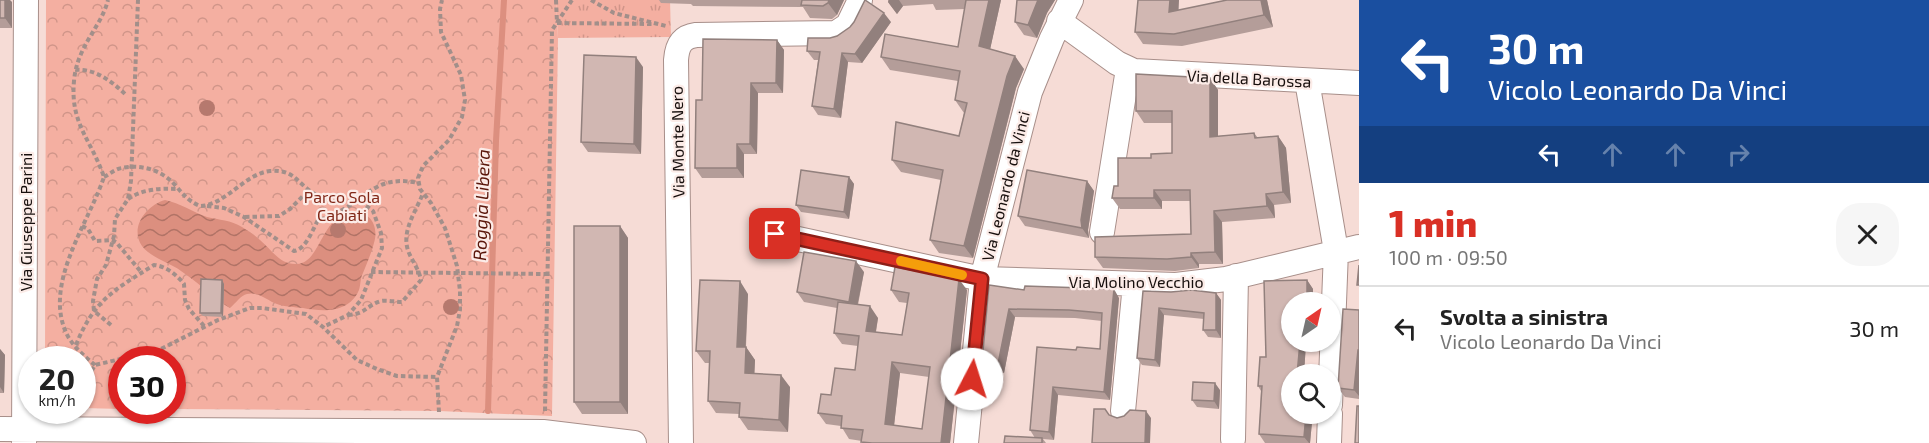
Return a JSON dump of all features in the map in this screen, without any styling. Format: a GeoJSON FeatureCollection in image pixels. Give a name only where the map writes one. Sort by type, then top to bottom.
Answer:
{"type":"FeatureCollection","features":[{"type":"Feature","properties":{"kind":"street","name":"Via Giuseppe Parini"},"geometry":{"type":"LineString","coordinates":[[24,436],[26,0]]}},
{"type":"Feature","properties":{"kind":"street"},"geometry":{"type":"LineString","coordinates":[[682,41],[696,35],[836,33],[848,25],[860,0]]}},
{"type":"Feature","properties":{"kind":"street"},"geometry":{"type":"LineString","coordinates":[[1066,6],[1133,71],[1102,232]]}},
{"type":"Feature","properties":{"kind":"street","name":"Via Leonardo da Vinci"},"geometry":{"type":"LineString","coordinates":[[966,443],[982,279],[1025,108],[1037,73],[1066,6]]}},
{"type":"Feature","properties":{"kind":"street","name":"Via Monte Nero"},"geometry":{"type":"LineString","coordinates":[[681,443],[676,60],[682,41]]}},
{"type":"Feature","properties":{"kind":"street","name":"Via della Barossa"},"geometry":{"type":"LineString","coordinates":[[1133,71],[1359,83]]}},
{"type":"Feature","properties":{"kind":"street"},"geometry":{"type":"LineString","coordinates":[[1307,81],[1336,251],[1332,364]]}},
{"type":"Feature","properties":{"kind":"street","name":"Via Molino Vecchio"},"geometry":{"type":"LineString","coordinates":[[775,234],[982,279],[1134,284],[1193,284],[1359,247]]}},
{"type":"Feature","properties":{"kind":"street"},"geometry":{"type":"LineString","coordinates":[[1233,439],[1236,276]]}},
{"type":"Feature","properties":{"kind":"street"},"geometry":{"type":"LineString","coordinates":[[1123,411],[1134,284]]}},
{"type":"Feature","properties":{"kind":"street"},"geometry":{"type":"LineString","coordinates":[[1329,443],[1330,424]]}},
{"type":"Feature","properties":{"kind":"street"},"geometry":{"type":"LineString","coordinates":[[0,429],[24,436],[277,437],[434,431],[543,432],[634,443]]}},
{"type":"Feature","properties":{"kind":"path"},"geometry":{"type":"LineString","coordinates":[[104,177],[83,132],[73,99],[75,70],[83,48],[104,14],[108,0]]}},
{"type":"Feature","properties":{"kind":"path"},"geometry":{"type":"LineString","coordinates":[[93,311],[97,279],[106,265],[115,219],[128,199],[138,0]]}},
{"type":"Feature","properties":{"kind":"path"},"geometry":{"type":"LineString","coordinates":[[434,431],[439,411],[437,377],[457,326],[460,301],[454,254],[444,228],[418,183],[419,172],[437,151],[447,144],[464,109],[464,87],[461,75],[441,32],[442,0]]}},
{"type":"Feature","properties":{"kind":"path"},"geometry":{"type":"LineString","coordinates":[[556,0],[557,23]]}},
{"type":"Feature","properties":{"kind":"path"},"geometry":{"type":"LineString","coordinates":[[543,432],[552,30],[572,0]]}},
{"type":"Feature","properties":{"kind":"path"},"geometry":{"type":"LineString","coordinates":[[591,0],[614,13],[667,26],[682,41]]}},
{"type":"Feature","properties":{"kind":"path"},"geometry":{"type":"LineString","coordinates":[[557,23],[657,24]]}},
{"type":"Feature","properties":{"kind":"path"},"geometry":{"type":"LineString","coordinates":[[75,70],[93,71],[127,96]]}},
{"type":"Feature","properties":{"kind":"path"},"geometry":{"type":"LineString","coordinates":[[205,327],[189,309],[185,300],[184,284],[180,279],[154,265],[106,298],[93,311],[76,346],[65,333],[59,308],[63,276],[104,177],[123,167],[157,171],[166,177],[182,195],[200,207],[224,208],[244,217],[294,251],[303,246],[318,220],[332,216],[384,184],[402,181],[418,183]]}},
{"type":"Feature","properties":{"kind":"path"},"geometry":{"type":"LineString","coordinates":[[206,206],[267,171],[283,171],[290,173],[315,195],[346,202],[358,200],[373,211],[381,233],[381,248],[361,300],[348,315],[323,327]]}},
{"type":"Feature","properties":{"kind":"path"},"geometry":{"type":"LineString","coordinates":[[128,199],[143,191],[179,190]]}},
{"type":"Feature","properties":{"kind":"path"},"geometry":{"type":"LineString","coordinates":[[244,217],[279,216],[309,190]]}},
{"type":"Feature","properties":{"kind":"path"},"geometry":{"type":"LineString","coordinates":[[348,315],[358,315],[385,300],[402,302],[421,280],[408,251],[406,239],[412,214],[423,193]]}},
{"type":"Feature","properties":{"kind":"path"},"geometry":{"type":"LineString","coordinates":[[82,226],[88,229],[95,241],[112,240],[122,248],[142,273]]}},
{"type":"Feature","properties":{"kind":"path"},"geometry":{"type":"LineString","coordinates":[[371,272],[546,274]]}},
{"type":"Feature","properties":{"kind":"path"},"geometry":{"type":"LineString","coordinates":[[96,365],[159,350],[218,320],[250,308],[306,314],[357,360],[397,376],[437,377]]}},
{"type":"Feature","properties":{"kind":"path"},"geometry":{"type":"LineString","coordinates":[[93,311],[111,324]]}},
{"type":"Feature","properties":{"kind":"green space","name":"Parco Sola Cabiati"},"geometry":{"type":"Polygon","coordinates":[[[46,0],[556,0],[558,38],[552,416],[439,411],[186,409],[186,346],[108,346],[108,409],[96,408],[96,346],[45,346],[46,0]]]}},
{"type":"Feature","properties":{"kind":"green space"},"geometry":{"type":"Polygon","coordinates":[[[556,0],[670,0],[671,37],[558,38],[556,0]]]}},
{"type":"Feature","properties":{"kind":"water"},"geometry":{"type":"Polygon","coordinates":[[[165,200],[207,217],[238,225],[256,236],[281,259],[291,264],[304,262],[310,257],[334,221],[341,216],[356,212],[363,213],[372,221],[375,235],[359,290],[349,303],[335,309],[319,310],[283,306],[251,293],[243,296],[230,308],[187,275],[150,254],[142,246],[138,232],[142,218],[152,207],[165,200]]]}},
{"type":"Feature","properties":{"kind":"building"},"geometry":{"type":"Polygon","coordinates":[[[0,0],[5,0],[5,18],[0,18],[0,0]]]}},
{"type":"Feature","properties":{"kind":"building"},"geometry":{"type":"Polygon","coordinates":[[[802,0],[829,0],[823,6],[801,5],[802,0]]]}},
{"type":"Feature","properties":{"kind":"building"},"geometry":{"type":"Polygon","coordinates":[[[865,0],[884,13],[855,54],[842,53],[834,109],[812,106],[820,52],[807,51],[808,38],[837,36],[854,22],[865,0]]]}},
{"type":"Feature","properties":{"kind":"building"},"geometry":{"type":"Polygon","coordinates":[[[966,0],[989,0],[979,46],[1015,56],[1007,76],[964,246],[930,240],[943,170],[892,160],[896,122],[959,136],[967,103],[955,100],[960,71],[881,57],[885,34],[958,47],[966,0]]]}},
{"type":"Feature","properties":{"kind":"building"},"geometry":{"type":"Polygon","coordinates":[[[1017,0],[1038,0],[1028,25],[1015,22],[1017,0]]]}},
{"type":"Feature","properties":{"kind":"building"},"geometry":{"type":"Polygon","coordinates":[[[1138,0],[1170,0],[1169,12],[1227,0],[1261,0],[1264,15],[1174,34],[1135,32],[1138,0]]]}},
{"type":"Feature","properties":{"kind":"building"},"geometry":{"type":"Polygon","coordinates":[[[703,39],[777,40],[776,83],[751,83],[750,144],[737,144],[737,168],[695,168],[696,100],[702,100],[703,39]]]}},
{"type":"Feature","properties":{"kind":"building"},"geometry":{"type":"Polygon","coordinates":[[[584,55],[636,57],[634,144],[581,142],[584,55]]]}},
{"type":"Feature","properties":{"kind":"building"},"geometry":{"type":"Polygon","coordinates":[[[1136,74],[1210,78],[1210,137],[1254,133],[1255,138],[1278,136],[1283,192],[1266,194],[1267,206],[1214,211],[1215,252],[1191,253],[1191,257],[1167,259],[1095,257],[1095,237],[1191,234],[1190,190],[1154,190],[1154,198],[1112,198],[1114,186],[1118,186],[1118,158],[1151,158],[1151,154],[1172,153],[1172,111],[1136,111],[1136,74]]]}},
{"type":"Feature","properties":{"kind":"building"},"geometry":{"type":"Polygon","coordinates":[[[801,170],[849,177],[844,212],[796,205],[801,170]]]}},
{"type":"Feature","properties":{"kind":"building"},"geometry":{"type":"Polygon","coordinates":[[[1027,170],[1087,181],[1081,220],[1082,228],[1018,216],[1027,170]]]}},
{"type":"Feature","properties":{"kind":"building"},"geometry":{"type":"Polygon","coordinates":[[[574,226],[620,226],[620,402],[574,402],[574,226]]]}},
{"type":"Feature","properties":{"kind":"building"},"geometry":{"type":"Polygon","coordinates":[[[804,252],[856,261],[849,302],[797,292],[804,252]]]}},
{"type":"Feature","properties":{"kind":"building"},"geometry":{"type":"Polygon","coordinates":[[[895,267],[959,279],[941,443],[861,442],[863,430],[841,428],[842,416],[818,413],[821,394],[831,395],[835,368],[855,370],[859,336],[834,333],[838,302],[870,306],[866,331],[902,335],[909,293],[891,290],[895,267]],[[892,362],[885,424],[922,429],[930,367],[892,362]]]}},
{"type":"Feature","properties":{"kind":"building"},"geometry":{"type":"Polygon","coordinates":[[[201,279],[222,280],[221,313],[200,313],[201,279]]]}},
{"type":"Feature","properties":{"kind":"building"},"geometry":{"type":"Polygon","coordinates":[[[700,280],[740,281],[737,347],[746,347],[745,373],[781,375],[779,420],[739,417],[740,403],[708,401],[710,351],[696,351],[700,280]]]}},
{"type":"Feature","properties":{"kind":"building"},"geometry":{"type":"Polygon","coordinates":[[[1307,280],[1307,292],[1281,292],[1281,352],[1299,352],[1298,364],[1281,364],[1281,424],[1305,424],[1304,437],[1259,434],[1262,386],[1258,386],[1260,357],[1266,357],[1264,281],[1307,280]]]}},
{"type":"Feature","properties":{"kind":"building"},"geometry":{"type":"Polygon","coordinates":[[[989,285],[1024,290],[1025,286],[1114,289],[1104,392],[1053,387],[1049,432],[1030,430],[1037,347],[1100,349],[1102,313],[1009,309],[998,364],[982,362],[989,285]]]}},
{"type":"Feature","properties":{"kind":"building"},"geometry":{"type":"Polygon","coordinates":[[[1191,290],[1216,293],[1216,330],[1203,330],[1204,313],[1159,308],[1155,360],[1137,358],[1143,291],[1191,290]]]}},
{"type":"Feature","properties":{"kind":"building"},"geometry":{"type":"Polygon","coordinates":[[[1343,309],[1359,310],[1359,350],[1354,390],[1341,388],[1343,309]]]}},
{"type":"Feature","properties":{"kind":"building"},"geometry":{"type":"Polygon","coordinates":[[[1193,382],[1215,383],[1214,401],[1192,400],[1193,382]]]}},
{"type":"Feature","properties":{"kind":"building"},"geometry":{"type":"Polygon","coordinates":[[[1357,406],[1359,406],[1359,443],[1355,443],[1357,406]]]}},
{"type":"Feature","properties":{"kind":"building"},"geometry":{"type":"Polygon","coordinates":[[[1094,409],[1105,409],[1109,415],[1117,418],[1124,416],[1130,410],[1146,411],[1145,443],[1092,443],[1094,409]]]}},
{"type":"Feature","properties":{"kind":"building"},"geometry":{"type":"Polygon","coordinates":[[[1005,436],[1042,438],[1042,443],[1004,443],[1005,436]]]}},
{"type":"Feature","properties":{"kind":"waterway","name":"Roggia Libera"},"geometry":{"type":"LineString","coordinates":[[488,411],[496,141],[504,0]]}},
{"type":"Feature","properties":{"kind":"slow traffic"},"geometry":{"type":"LineString","coordinates":[[901,261],[962,275]]}},
{"type":"Feature","properties":{"kind":"route"},"geometry":{"type":"LineString","coordinates":[[775,234],[982,279],[972,379]]}}]}
